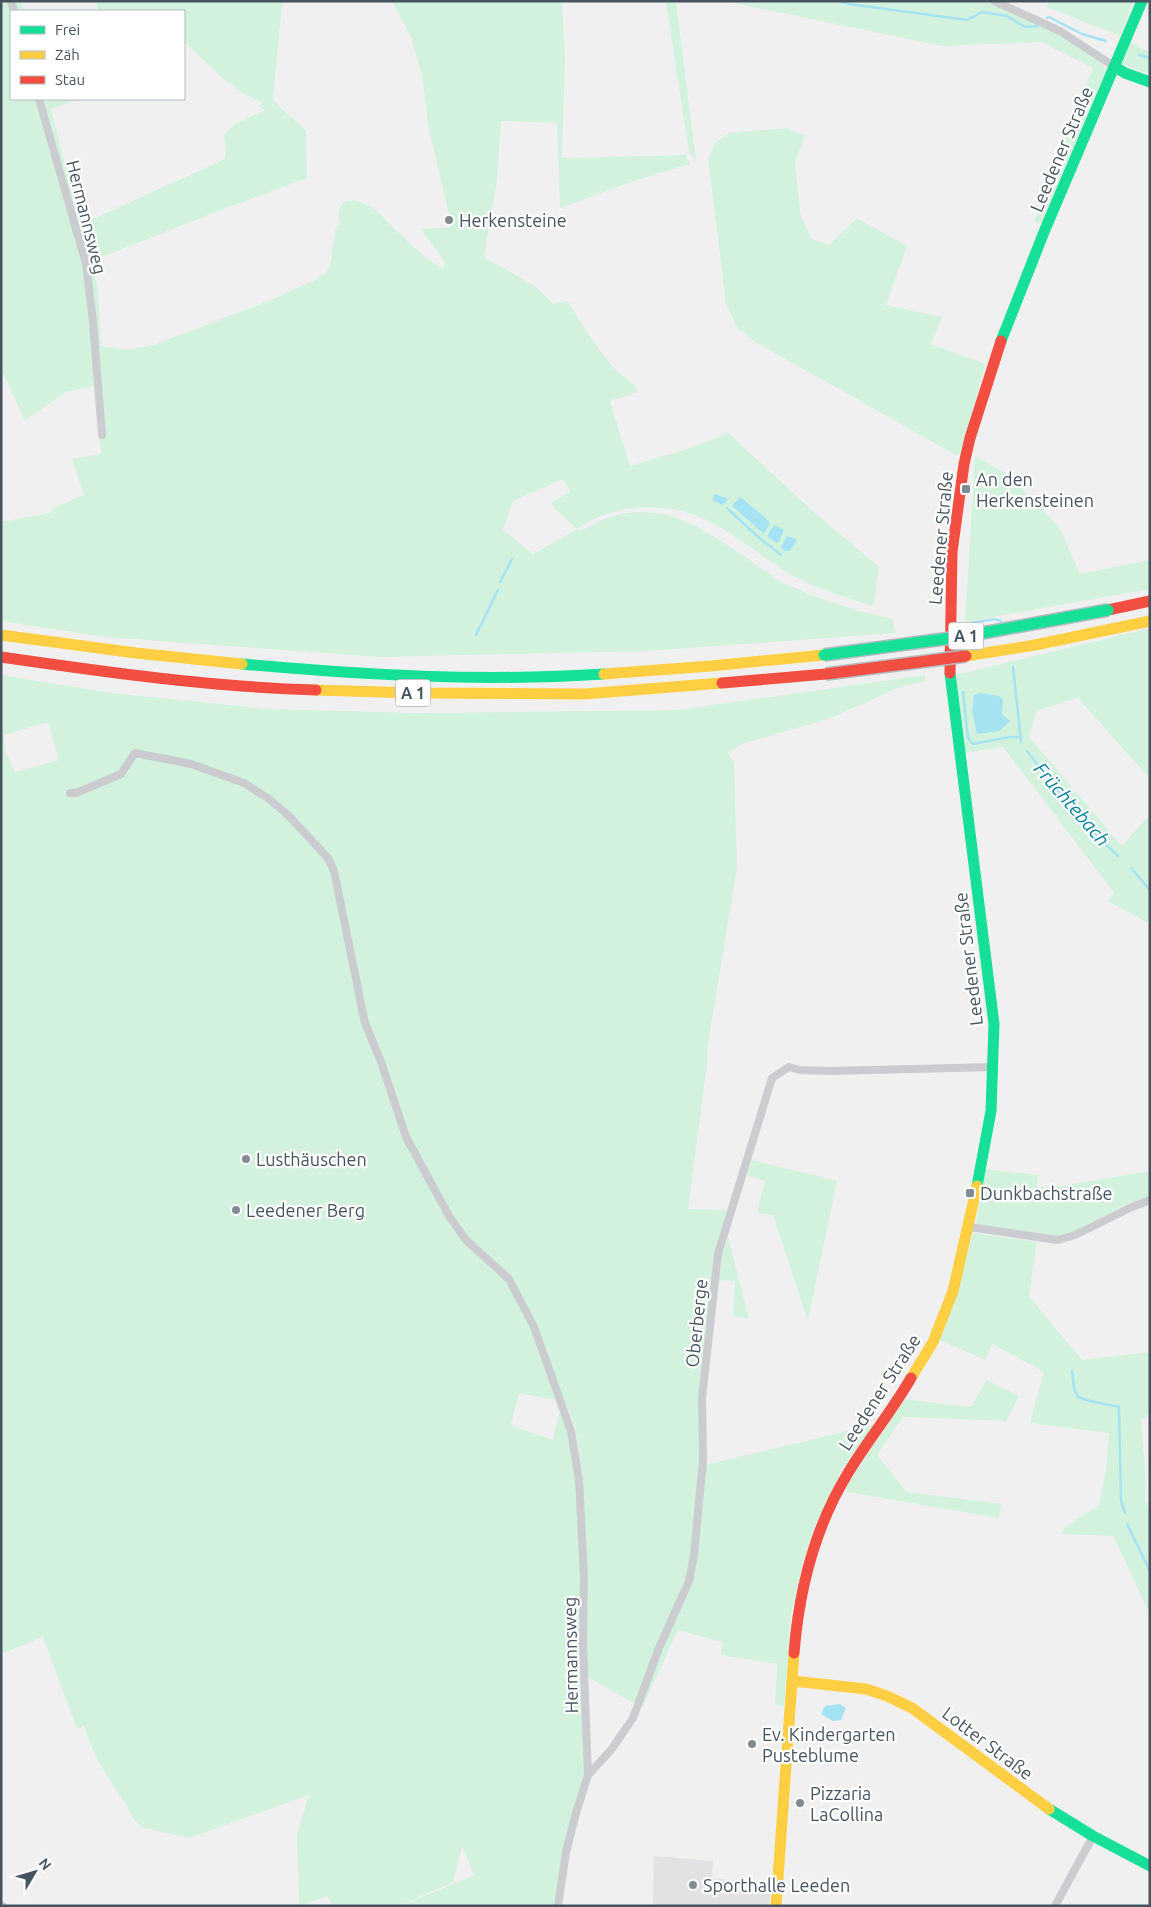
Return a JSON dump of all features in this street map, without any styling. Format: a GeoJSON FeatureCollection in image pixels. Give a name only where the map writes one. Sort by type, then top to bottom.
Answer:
{"type":"FeatureCollection","features":[{"type":"Feature","properties":{"kind":"main road","name":"Leedener Straße"},"geometry":{"type":"LineString","coordinates":[[776,1906],[799,1614],[808,1566],[818,1532],[848,1473],[897,1402],[933,1342],[953,1291],[991,1111],[994,1024],[950,681],[950,616],[954,533],[960,489],[970,438],[1004,332],[1044,232],[1142,1]]}},
{"type":"Feature","properties":{"kind":"main road"},"geometry":{"type":"LineString","coordinates":[[1115,67],[1125,73],[1150,82]]}},
{"type":"Feature","properties":{"kind":"main road","name":"A 1"},"geometry":{"type":"LineString","coordinates":[[1,635],[100,650],[264,668],[417,676],[520,678],[618,674],[824,655],[966,636],[1150,601]]}},
{"type":"Feature","properties":{"kind":"main road","name":"A 1"},"geometry":{"type":"LineString","coordinates":[[1,657],[98,671],[269,689],[415,693],[584,694],[826,674],[966,656],[1111,630],[1150,621]]}},
{"type":"Feature","properties":{"kind":"main road","name":"Lotter Straße"},"geometry":{"type":"LineString","coordinates":[[793,1680],[866,1689],[888,1696],[912,1708],[941,1728],[1023,1792],[1093,1836],[1150,1866]]}},
{"type":"Feature","properties":{"kind":"street"},"geometry":{"type":"LineString","coordinates":[[994,1],[1060,32],[1115,67]]}},
{"type":"Feature","properties":{"kind":"street","name":"Hermannsweg"},"geometry":{"type":"LineString","coordinates":[[39,100],[86,264],[93,322],[102,435]]}},
{"type":"Feature","properties":{"kind":"street","name":"Hermannsweg"},"geometry":{"type":"LineString","coordinates":[[70,793],[76,793],[122,774],[135,753],[191,764],[244,783],[269,799],[328,858],[338,884],[365,1023],[381,1062],[406,1138],[449,1216],[466,1240],[509,1279],[534,1327],[571,1431],[579,1479],[584,1576],[583,1644],[588,1775],[566,1852],[558,1906]]}},
{"type":"Feature","properties":{"kind":"street","name":"Oberberge"},"geometry":{"type":"LineString","coordinates":[[588,1775],[611,1750],[634,1718],[659,1648],[689,1581],[694,1555],[703,1460],[702,1398],[718,1254],[772,1078],[789,1068],[830,1071],[993,1067]]}},
{"type":"Feature","properties":{"kind":"street"},"geometry":{"type":"LineString","coordinates":[[968,1227],[1058,1240],[1075,1236],[1150,1200]]}},
{"type":"Feature","properties":{"kind":"street"},"geometry":{"type":"LineString","coordinates":[[1056,1906],[1093,1836]]}},
{"type":"Feature","properties":{"kind":"shaded area"},"geometry":{"type":"Polygon","coordinates":[[[654,1856],[713,1861],[712,1878],[771,1884],[769,1906],[653,1906],[654,1856]]]}},
{"type":"Feature","properties":{"kind":"green space"},"geometry":{"type":"Polygon","coordinates":[[[1,1],[21,1],[24,10],[10,10],[10,100],[77,100],[51,109],[80,225],[225,159],[224,135],[236,123],[265,110],[258,106],[264,103],[231,85],[185,43],[185,10],[98,10],[95,1],[285,1],[282,5],[273,99],[306,130],[307,178],[92,261],[98,289],[101,346],[129,350],[156,344],[276,298],[319,278],[327,272],[331,261],[336,227],[340,225],[339,210],[346,202],[357,201],[376,210],[421,254],[444,269],[445,262],[421,229],[452,227],[428,125],[423,80],[411,37],[392,1],[562,1],[565,58],[562,158],[685,155],[690,164],[640,179],[560,208],[557,123],[501,121],[497,181],[484,257],[536,287],[553,304],[568,301],[603,354],[616,370],[634,385],[637,392],[610,401],[630,466],[687,449],[728,433],[815,513],[879,567],[873,606],[808,583],[788,573],[718,526],[683,512],[647,507],[629,509],[611,513],[577,529],[580,531],[604,519],[627,513],[646,512],[681,520],[714,537],[784,583],[810,595],[837,604],[892,619],[896,633],[649,651],[379,657],[104,637],[1,621],[1,522],[50,513],[55,507],[84,495],[72,459],[101,454],[94,386],[66,392],[25,421],[1,368],[1,1]],[[563,479],[513,501],[503,530],[533,554],[577,529],[551,503],[570,492],[563,479]]]}},
{"type":"Feature","properties":{"kind":"green space"},"geometry":{"type":"Polygon","coordinates":[[[666,1],[676,1],[696,161],[689,152],[666,1]]]}},
{"type":"Feature","properties":{"kind":"green space"},"geometry":{"type":"Polygon","coordinates":[[[724,1],[984,1],[1054,32],[1101,61],[1106,70],[1042,223],[1034,222],[1093,68],[1041,42],[942,46],[724,1]]]}},
{"type":"Feature","properties":{"kind":"green space"},"geometry":{"type":"Polygon","coordinates":[[[1048,1],[1133,1],[1120,36],[1047,7],[1048,1]]]}},
{"type":"Feature","properties":{"kind":"green space"},"geometry":{"type":"Polygon","coordinates":[[[1130,43],[1150,52],[1150,75],[1122,64],[1130,43]]]}},
{"type":"Feature","properties":{"kind":"green space"},"geometry":{"type":"Polygon","coordinates":[[[787,128],[805,136],[795,163],[801,217],[812,239],[829,245],[857,218],[907,246],[886,305],[942,317],[931,344],[985,364],[962,452],[956,455],[757,343],[738,329],[726,304],[708,159],[715,143],[729,133],[787,128]]]}},
{"type":"Feature","properties":{"kind":"green space"},"geometry":{"type":"Polygon","coordinates":[[[975,456],[1010,476],[1059,527],[1080,574],[1150,560],[1150,589],[965,622],[975,456]]]}},
{"type":"Feature","properties":{"kind":"green space"},"geometry":{"type":"Polygon","coordinates":[[[1150,628],[1150,779],[1078,698],[1036,711],[1029,737],[1122,846],[1150,814],[1150,924],[1108,901],[1114,893],[1003,747],[965,753],[956,675],[1150,628]]]}},
{"type":"Feature","properties":{"kind":"green space"},"geometry":{"type":"Polygon","coordinates":[[[1,675],[112,693],[269,709],[416,713],[677,710],[925,675],[925,681],[897,688],[831,718],[742,744],[728,753],[734,763],[737,868],[707,1050],[708,1057],[688,1209],[729,1210],[713,1262],[697,1488],[705,1465],[877,1424],[842,1469],[815,1525],[803,1562],[791,1614],[784,1706],[775,1705],[777,1664],[721,1655],[722,1642],[678,1630],[642,1708],[582,1674],[584,1774],[562,1853],[555,1906],[401,1906],[474,1875],[462,1846],[453,1882],[399,1906],[332,1906],[328,1896],[299,1906],[297,1834],[309,1795],[189,1838],[141,1827],[134,1820],[102,1767],[84,1726],[77,1729],[43,1637],[1,1654],[1,1220],[3,1219],[1,1213],[1,675]],[[48,722],[4,735],[5,751],[15,772],[59,760],[48,722]],[[519,1393],[511,1425],[553,1440],[560,1409],[567,1428],[578,1475],[583,1474],[575,1426],[565,1402],[519,1393]]]}},
{"type":"Feature","properties":{"kind":"green space"},"geometry":{"type":"Polygon","coordinates":[[[752,1160],[837,1181],[808,1321],[773,1215],[757,1213],[765,1181],[747,1176],[752,1160]]]}},
{"type":"Feature","properties":{"kind":"green space"},"geometry":{"type":"Polygon","coordinates":[[[984,1169],[1038,1175],[1037,1187],[1061,1186],[1150,1171],[1150,1196],[1125,1205],[1073,1232],[1058,1236],[976,1224],[984,1169]]]}},
{"type":"Feature","properties":{"kind":"green space"},"geometry":{"type":"Polygon","coordinates":[[[973,1233],[1037,1242],[1029,1296],[1082,1360],[1150,1352],[1150,1413],[1141,1420],[1146,1482],[1145,1501],[1150,1511],[1150,1614],[1113,1536],[1062,1534],[1065,1527],[1099,1505],[1106,1470],[1109,1433],[1030,1423],[1044,1372],[992,1344],[985,1360],[940,1340],[955,1297],[973,1233]]]}},
{"type":"Feature","properties":{"kind":"green space"},"geometry":{"type":"Polygon","coordinates":[[[728,1238],[749,1319],[733,1316],[735,1281],[719,1280],[722,1255],[728,1238]]]}},
{"type":"Feature","properties":{"kind":"green space"},"geometry":{"type":"Polygon","coordinates":[[[986,1380],[1019,1396],[1006,1421],[903,1417],[877,1455],[907,1492],[1002,1504],[999,1518],[847,1492],[846,1487],[904,1399],[971,1407],[986,1380]]]}},
{"type":"Feature","properties":{"kind":"water"},"geometry":{"type":"Polygon","coordinates":[[[715,494],[729,499],[723,505],[712,500],[715,494]]]}},
{"type":"Feature","properties":{"kind":"water"},"geometry":{"type":"Polygon","coordinates":[[[740,497],[770,523],[764,534],[732,506],[740,497]]]}},
{"type":"Feature","properties":{"kind":"water"},"geometry":{"type":"Polygon","coordinates":[[[774,525],[784,530],[779,542],[776,543],[767,536],[774,525]]]}},
{"type":"Feature","properties":{"kind":"water"},"geometry":{"type":"Polygon","coordinates":[[[787,536],[796,539],[796,543],[789,551],[784,551],[781,547],[787,536]]]}},
{"type":"Feature","properties":{"kind":"water"},"geometry":{"type":"Polygon","coordinates":[[[981,693],[999,696],[1003,699],[1002,714],[1010,721],[999,731],[978,734],[976,731],[972,710],[974,695],[981,693]]]}},
{"type":"Feature","properties":{"kind":"water"},"geometry":{"type":"Polygon","coordinates":[[[840,1704],[846,1708],[841,1720],[833,1721],[821,1714],[825,1706],[840,1704]]]}},
{"type":"Feature","properties":{"kind":"waterway"},"geometry":{"type":"LineString","coordinates":[[840,1],[849,4],[967,20],[982,12],[1007,16],[1025,27],[1038,26]]}},
{"type":"Feature","properties":{"kind":"waterway"},"geometry":{"type":"LineString","coordinates":[[1047,18],[1049,17],[1082,34],[1106,41]]}},
{"type":"Feature","properties":{"kind":"waterway"},"geometry":{"type":"LineString","coordinates":[[1139,55],[1150,58]]}},
{"type":"Feature","properties":{"kind":"waterway"},"geometry":{"type":"LineString","coordinates":[[727,508],[781,555]]}},
{"type":"Feature","properties":{"kind":"waterway"},"geometry":{"type":"LineString","coordinates":[[500,582],[512,559]]}},
{"type":"Feature","properties":{"kind":"waterway"},"geometry":{"type":"LineString","coordinates":[[476,635],[498,590]]}},
{"type":"Feature","properties":{"kind":"waterway","name":"Früchtebach"},"geometry":{"type":"LineString","coordinates":[[960,623],[995,619],[1001,621]]}},
{"type":"Feature","properties":{"kind":"waterway","name":"Früchtebach"},"geometry":{"type":"LineString","coordinates":[[1013,667],[1021,742]]}},
{"type":"Feature","properties":{"kind":"waterway"},"geometry":{"type":"LineString","coordinates":[[963,692],[968,738],[973,744],[1020,737]]}},
{"type":"Feature","properties":{"kind":"waterway","name":"Früchtebach"},"geometry":{"type":"LineString","coordinates":[[1027,751],[1086,826],[1118,856]]}},
{"type":"Feature","properties":{"kind":"waterway","name":"Früchtebach"},"geometry":{"type":"LineString","coordinates":[[1131,868],[1150,890]]}},
{"type":"Feature","properties":{"kind":"waterway"},"geometry":{"type":"LineString","coordinates":[[1072,1371],[1074,1388],[1078,1397],[1119,1407],[1121,1501],[1125,1513]]}},
{"type":"Feature","properties":{"kind":"waterway"},"geometry":{"type":"LineString","coordinates":[[1127,1524],[1150,1571]]}},
{"type":"Feature","properties":{"kind":"traffic: fast"},"geometry":{"type":"LineString","coordinates":[[1001,341],[1044,232],[1142,1]]}},
{"type":"Feature","properties":{"kind":"traffic: fast"},"geometry":{"type":"LineString","coordinates":[[1115,67],[1125,73],[1150,82]]}},
{"type":"Feature","properties":{"kind":"traffic: fast"},"geometry":{"type":"LineString","coordinates":[[824,655],[966,636],[1108,610]]}},
{"type":"Feature","properties":{"kind":"traffic: fast"},"geometry":{"type":"LineString","coordinates":[[242,664],[423,676],[513,677],[604,674]]}},
{"type":"Feature","properties":{"kind":"traffic: fast"},"geometry":{"type":"LineString","coordinates":[[950,673],[994,1024],[991,1111],[977,1186]]}},
{"type":"Feature","properties":{"kind":"traffic: fast"},"geometry":{"type":"LineString","coordinates":[[1049,1809],[1093,1836],[1150,1866]]}},
{"type":"Feature","properties":{"kind":"traffic: slow"},"geometry":{"type":"LineString","coordinates":[[966,656],[1035,645],[1150,621]]}},
{"type":"Feature","properties":{"kind":"traffic: slow"},"geometry":{"type":"LineString","coordinates":[[1,635],[136,653],[242,664]]}},
{"type":"Feature","properties":{"kind":"traffic: slow"},"geometry":{"type":"LineString","coordinates":[[604,674],[824,655]]}},
{"type":"Feature","properties":{"kind":"traffic: slow"},"geometry":{"type":"LineString","coordinates":[[316,690],[415,693],[584,694],[722,683]]}},
{"type":"Feature","properties":{"kind":"traffic: slow"},"geometry":{"type":"LineString","coordinates":[[911,1378],[933,1342],[953,1291],[977,1186]]}},
{"type":"Feature","properties":{"kind":"traffic: slow"},"geometry":{"type":"LineString","coordinates":[[776,1906],[794,1653]]}},
{"type":"Feature","properties":{"kind":"traffic: slow"},"geometry":{"type":"LineString","coordinates":[[793,1681],[866,1689],[887,1696],[912,1708],[1049,1809]]}},
{"type":"Feature","properties":{"kind":"traffic: jam"},"geometry":{"type":"LineString","coordinates":[[950,673],[952,552],[964,464],[970,438],[1001,341]]}},
{"type":"Feature","properties":{"kind":"traffic: jam"},"geometry":{"type":"LineString","coordinates":[[1108,610],[1150,601]]}},
{"type":"Feature","properties":{"kind":"traffic: jam"},"geometry":{"type":"LineString","coordinates":[[826,674],[966,656]]}},
{"type":"Feature","properties":{"kind":"traffic: jam"},"geometry":{"type":"LineString","coordinates":[[1,657],[197,682],[316,690]]}},
{"type":"Feature","properties":{"kind":"traffic: jam"},"geometry":{"type":"LineString","coordinates":[[722,683],[826,674]]}},
{"type":"Feature","properties":{"kind":"traffic: jam"},"geometry":{"type":"LineString","coordinates":[[794,1653],[796,1629],[810,1560],[826,1515],[848,1473],[911,1378]]}},
{"type":"Feature","properties":{"kind":"place","name":"Herkensteine"},"geometry":{"type":"Point","coordinates":[449,220]}},
{"type":"Feature","properties":{"kind":"place","name":"An den Herkensteinen"},"geometry":{"type":"Point","coordinates":[966,489]}},
{"type":"Feature","properties":{"kind":"place","name":"Lusthäuschen"},"geometry":{"type":"Point","coordinates":[246,1159]}},
{"type":"Feature","properties":{"kind":"place","name":"Dunkbachstraße"},"geometry":{"type":"Point","coordinates":[970,1193]}},
{"type":"Feature","properties":{"kind":"place","name":"Leedener Berg"},"geometry":{"type":"Point","coordinates":[236,1210]}},
{"type":"Feature","properties":{"kind":"place","name":"Ev. Kindergarten Pusteblume"},"geometry":{"type":"Point","coordinates":[752,1744]}},
{"type":"Feature","properties":{"kind":"place","name":"Pizzaria LaCollina"},"geometry":{"type":"Point","coordinates":[800,1803]}},
{"type":"Feature","properties":{"kind":"place","name":"Sporthalle Leeden"},"geometry":{"type":"Point","coordinates":[693,1885]}}]}
